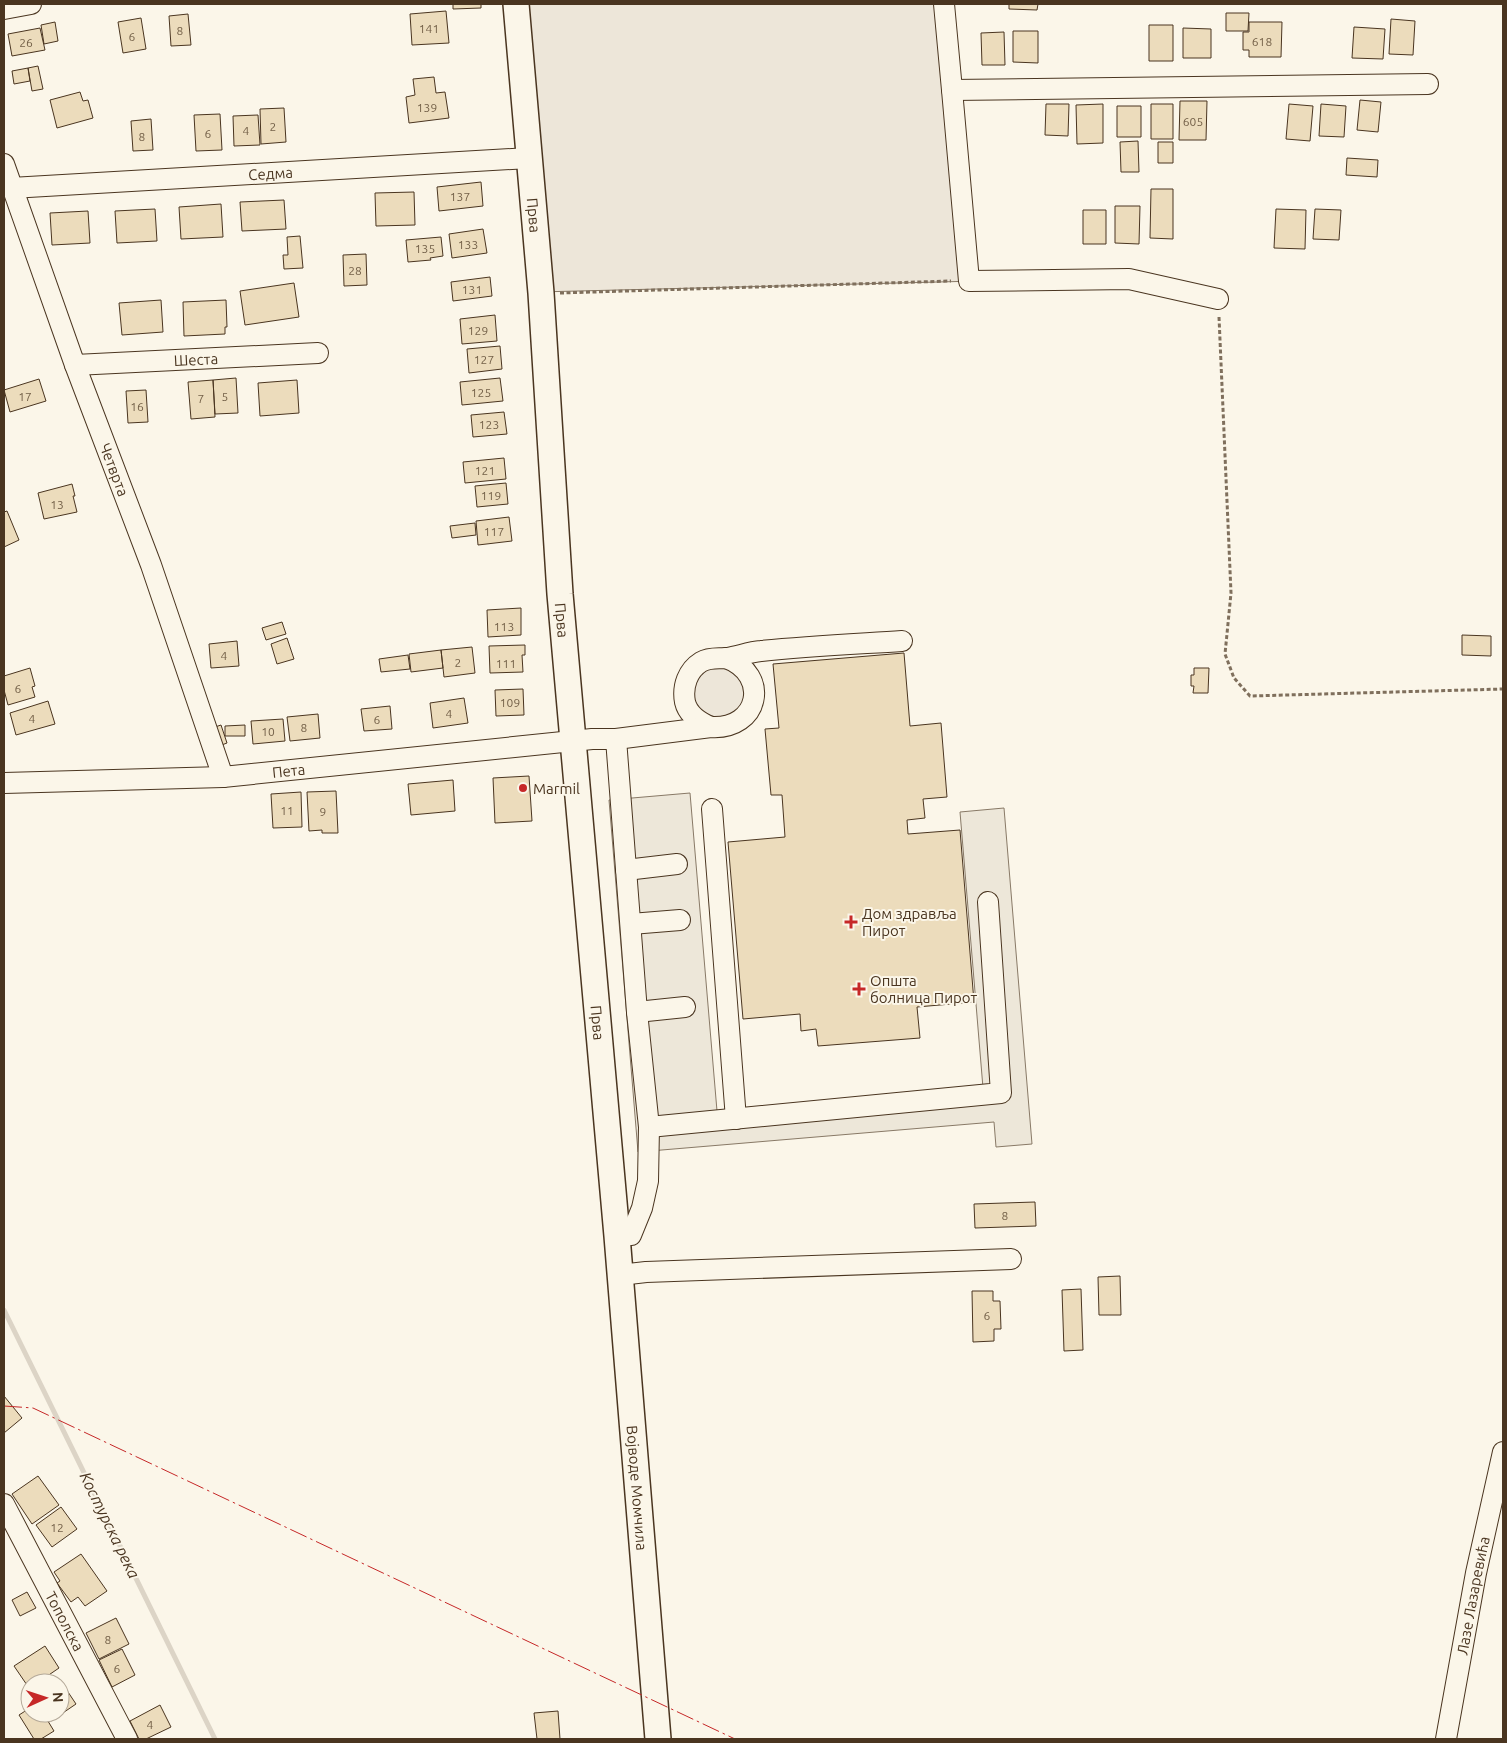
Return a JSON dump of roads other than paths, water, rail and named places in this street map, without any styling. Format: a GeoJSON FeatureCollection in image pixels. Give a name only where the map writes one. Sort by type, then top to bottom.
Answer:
{"type":"FeatureCollection","features":[{"type":"Feature","properties":{"kind":"main road","name":"Прва"},"geometry":{"type":"LineString","coordinates":[[516,4],[541,294],[560,594],[617,1236]]}},
{"type":"Feature","properties":{"kind":"main road","name":"Војводе Момчила"},"geometry":{"type":"LineString","coordinates":[[617,1236],[658,1739]]}},
{"type":"Feature","properties":{"kind":"street"},"geometry":{"type":"LineString","coordinates":[[4,9],[31,4]]}},
{"type":"Feature","properties":{"kind":"street"},"geometry":{"type":"LineString","coordinates":[[944,4],[969,281],[1129,279],[1218,299]]}},
{"type":"Feature","properties":{"kind":"street"},"geometry":{"type":"LineString","coordinates":[[952,90],[1428,84]]}},
{"type":"Feature","properties":{"kind":"street","name":"Седма"},"geometry":{"type":"LineString","coordinates":[[11,188],[529,158]]}},
{"type":"Feature","properties":{"kind":"street","name":"Четврта"},"geometry":{"type":"LineString","coordinates":[[4,164],[75,365],[151,565],[223,777]]}},
{"type":"Feature","properties":{"kind":"street","name":"Шеста"},"geometry":{"type":"LineString","coordinates":[[75,365],[318,353]]}},
{"type":"Feature","properties":{"kind":"street"},"geometry":{"type":"LineString","coordinates":[[726,658],[737,662],[748,674],[754,689],[753,700],[749,711],[742,720],[722,728],[711,727],[700,723],[685,704],[684,691],[686,679],[702,661],[761,651],[902,641]]}},
{"type":"Feature","properties":{"kind":"street","name":"Пета"},"geometry":{"type":"LineString","coordinates":[[5,778],[223,777],[592,739],[616,739],[711,727]]}},
{"type":"Feature","properties":{"kind":"street"},"geometry":{"type":"LineString","coordinates":[[616,739],[637,1012],[649,1126],[648,1181],[642,1208],[631,1235],[617,1236]]}},
{"type":"Feature","properties":{"kind":"street"},"geometry":{"type":"LineString","coordinates":[[712,809],[736,1119]]}},
{"type":"Feature","properties":{"kind":"street"},"geometry":{"type":"LineString","coordinates":[[626,870],[677,864]]}},
{"type":"Feature","properties":{"kind":"street"},"geometry":{"type":"LineString","coordinates":[[649,1126],[1001,1093],[988,902]]}},
{"type":"Feature","properties":{"kind":"street"},"geometry":{"type":"LineString","coordinates":[[631,924],[680,920]]}},
{"type":"Feature","properties":{"kind":"street"},"geometry":{"type":"LineString","coordinates":[[637,1012],[685,1007]]}},
{"type":"Feature","properties":{"kind":"street"},"geometry":{"type":"LineString","coordinates":[[620,1275],[646,1272],[1011,1259]]}},
{"type":"Feature","properties":{"kind":"street","name":"Лазе Лазаревића"},"geometry":{"type":"LineString","coordinates":[[1446,1739],[1476,1573],[1503,1452]]}},
{"type":"Feature","properties":{"kind":"street","name":"Тополска"},"geometry":{"type":"LineString","coordinates":[[6,1513],[126,1739]]}},
{"type":"Feature","properties":{"kind":"waterway","name":"Костурска река"},"geometry":{"type":"LineString","coordinates":[[4,1310],[215,1739]]}},
{"type":"Feature","properties":{"kind":"place","name":"Marmil"},"geometry":{"type":"Point","coordinates":[523,788]}},
{"type":"Feature","properties":{"kind":"place","name":"Дом здравља Пирот"},"geometry":{"type":"Point","coordinates":[851,922]}},
{"type":"Feature","properties":{"kind":"place","name":"Општа болница Пирот"},"geometry":{"type":"Point","coordinates":[859,989]}}]}
